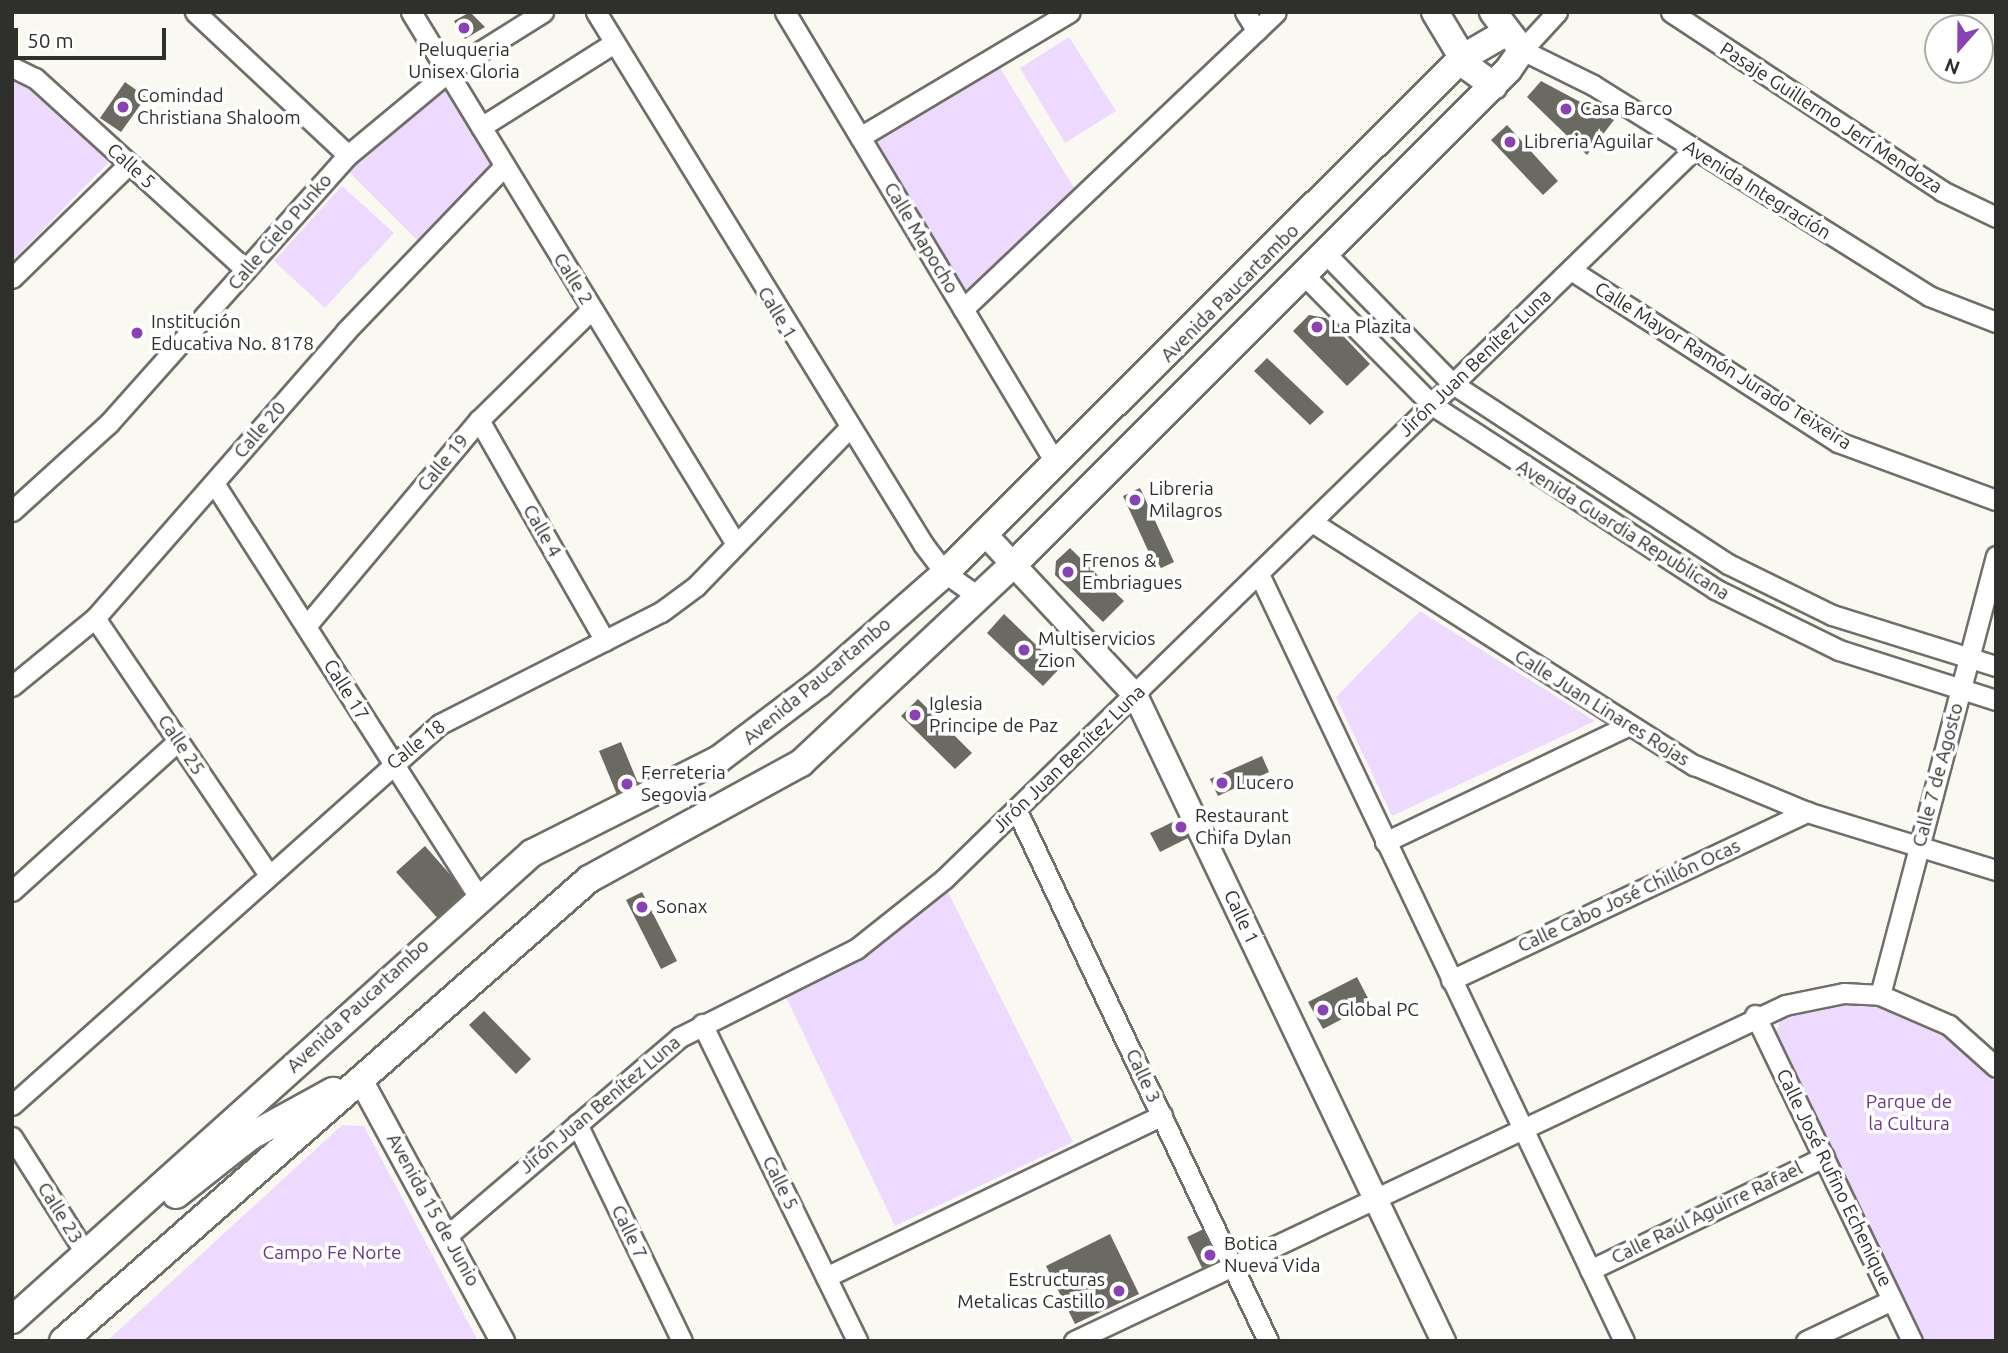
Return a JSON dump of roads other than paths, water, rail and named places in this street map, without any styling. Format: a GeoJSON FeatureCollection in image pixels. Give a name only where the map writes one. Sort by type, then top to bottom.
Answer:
{"type":"FeatureCollection","features":[{"type":"Feature","properties":{"kind":"main road"},"geometry":{"type":"LineString","coordinates":[[1444,17],[1462,58],[1494,86]]}},
{"type":"Feature","properties":{"kind":"main road","name":"Avenida Paucartambo"},"geometry":{"type":"LineString","coordinates":[[12,1320],[124,1222],[478,896],[588,820],[657,791],[768,726],[945,573],[983,532],[1056,464],[1462,58],[1507,32]]}},
{"type":"Feature","properties":{"kind":"main road","name":"Avenida Paucartambo"},"geometry":{"type":"LineString","coordinates":[[63,1341],[589,879],[801,763],[1014,564],[1494,86],[1507,32]]}},
{"type":"Feature","properties":{"kind":"main road"},"geometry":{"type":"LineString","coordinates":[[124,1222],[157,1211],[251,1136],[321,1096],[361,1081]]}},
{"type":"Feature","properties":{"kind":"street"},"geometry":{"type":"LineString","coordinates":[[195,12],[348,155]]}},
{"type":"Feature","properties":{"kind":"street","name":"Calle 2"},"geometry":{"type":"LineString","coordinates":[[411,12],[449,71],[503,167],[736,544]]}},
{"type":"Feature","properties":{"kind":"street","name":"Calle Cielo Punko"},"geometry":{"type":"LineString","coordinates":[[12,511],[109,423],[348,155],[449,71],[543,12]]}},
{"type":"Feature","properties":{"kind":"street","name":"Calle Mapocho"},"geometry":{"type":"LineString","coordinates":[[785,12],[1056,464]]}},
{"type":"Feature","properties":{"kind":"street"},"geometry":{"type":"LineString","coordinates":[[860,137],[1070,12]]}},
{"type":"Feature","properties":{"kind":"street"},"geometry":{"type":"LineString","coordinates":[[1245,12],[1256,31]]}},
{"type":"Feature","properties":{"kind":"street"},"geometry":{"type":"LineString","coordinates":[[963,309],[1276,12]]}},
{"type":"Feature","properties":{"kind":"street"},"geometry":{"type":"LineString","coordinates":[[1507,32],[1557,12]]}},
{"type":"Feature","properties":{"kind":"street","name":"Pasaje Guillermo Jerí Mendoza"},"geometry":{"type":"LineString","coordinates":[[1671,12],[1942,191],[1996,217]]}},
{"type":"Feature","properties":{"kind":"street","name":"Calle 1"},"geometry":{"type":"LineString","coordinates":[[600,15],[614,43],[848,429],[945,573],[979,597]]}},
{"type":"Feature","properties":{"kind":"street","name":"Avenida Integración"},"geometry":{"type":"LineString","coordinates":[[1507,32],[1929,296],[1996,322]]}},
{"type":"Feature","properties":{"kind":"street"},"geometry":{"type":"LineString","coordinates":[[481,127],[614,43]]}},
{"type":"Feature","properties":{"kind":"street","name":"Calle 5"},"geometry":{"type":"LineString","coordinates":[[12,67],[35,78],[246,270]]}},
{"type":"Feature","properties":{"kind":"street","name":"Jirón Juan Benítez Luna"},"geometry":{"type":"LineString","coordinates":[[448,1235],[577,1124],[702,1024],[876,936],[1017,811],[1693,150]]}},
{"type":"Feature","properties":{"kind":"street"},"geometry":{"type":"LineString","coordinates":[[12,278],[129,164]]}},
{"type":"Feature","properties":{"kind":"street","name":"Calle 20"},"geometry":{"type":"LineString","coordinates":[[12,686],[94,618],[503,167]]}},
{"type":"Feature","properties":{"kind":"street","name":"Avenida Guardia Republicana"},"geometry":{"type":"LineString","coordinates":[[1325,253],[1453,384],[1762,582],[1832,615],[1996,666]]}},
{"type":"Feature","properties":{"kind":"street","name":"Calle Mayor Ramón Jurado Teixeira"},"geometry":{"type":"LineString","coordinates":[[1571,270],[1838,442],[1996,500]]}},
{"type":"Feature","properties":{"kind":"street","name":"Avenida Guardia Republicana"},"geometry":{"type":"LineString","coordinates":[[1304,275],[1432,405],[1751,610],[1839,650],[1996,700]]}},
{"type":"Feature","properties":{"kind":"street","name":"Calle 19"},"geometry":{"type":"LineString","coordinates":[[306,626],[479,420],[592,309]]}},
{"type":"Feature","properties":{"kind":"street","name":"Calle 4"},"geometry":{"type":"LineString","coordinates":[[479,420],[605,641]]}},
{"type":"Feature","properties":{"kind":"street","name":"Calle 18"},"geometry":{"type":"LineString","coordinates":[[12,1105],[267,872],[440,723],[661,612],[736,544],[848,429]]}},
{"type":"Feature","properties":{"kind":"street","name":"Calle 17"},"geometry":{"type":"LineString","coordinates":[[214,483],[478,896]]}},
{"type":"Feature","properties":{"kind":"street","name":"Calle Juan Linares Rojas"},"geometry":{"type":"LineString","coordinates":[[1312,522],[1625,727],[1725,780],[1807,812],[1920,844],[1996,870]]}},
{"type":"Feature","properties":{"kind":"street","name":"Calle 1"},"geometry":{"type":"LineString","coordinates":[[983,532],[1135,695],[1443,1341]]}},
{"type":"Feature","properties":{"kind":"street","name":"Calle 7 de Agosto"},"geometry":{"type":"LineString","coordinates":[[1880,995],[1996,556]]}},
{"type":"Feature","properties":{"kind":"street"},"geometry":{"type":"LineString","coordinates":[[1258,574],[1624,1341]]}},
{"type":"Feature","properties":{"kind":"street","name":"Calle 25"},"geometry":{"type":"LineString","coordinates":[[94,618],[267,872]]}},
{"type":"Feature","properties":{"kind":"street"},"geometry":{"type":"LineString","coordinates":[[1385,842],[1625,727]]}},
{"type":"Feature","properties":{"kind":"street"},"geometry":{"type":"LineString","coordinates":[[12,891],[178,741]]}},
{"type":"Feature","properties":{"kind":"street","name":"Calle 3"},"geometry":{"type":"LineString","coordinates":[[1017,811],[1268,1341]]}},
{"type":"Feature","properties":{"kind":"street","name":"Calle Cabo José Chillón Ocas"},"geometry":{"type":"LineString","coordinates":[[1451,980],[1807,812]]}},
{"type":"Feature","properties":{"kind":"street"},"geometry":{"type":"LineString","coordinates":[[1074,1341],[1755,1015],[1844,993],[1880,995],[1949,1025],[1996,1067]]}},
{"type":"Feature","properties":{"kind":"street","name":"Calle José Rufino Echenique"},"geometry":{"type":"LineString","coordinates":[[1755,1015],[1912,1341]]}},
{"type":"Feature","properties":{"kind":"street","name":"Calle 5"},"geometry":{"type":"LineString","coordinates":[[702,1024],[857,1341]]}},
{"type":"Feature","properties":{"kind":"street","name":"Avenida 15 de Junio"},"geometry":{"type":"LineString","coordinates":[[361,1081],[448,1235],[502,1341]]}},
{"type":"Feature","properties":{"kind":"street"},"geometry":{"type":"LineString","coordinates":[[826,1277],[1162,1115]]}},
{"type":"Feature","properties":{"kind":"street","name":"Calle 7"},"geometry":{"type":"LineString","coordinates":[[577,1124],[681,1341]]}},
{"type":"Feature","properties":{"kind":"street","name":"Calle 23"},"geometry":{"type":"LineString","coordinates":[[12,1137],[86,1254]]}},
{"type":"Feature","properties":{"kind":"street","name":"Calle Raúl Aguirre Rafael"},"geometry":{"type":"LineString","coordinates":[[1590,1270],[1824,1157]]}},
{"type":"Feature","properties":{"kind":"street"},"geometry":{"type":"LineString","coordinates":[[1806,1341],[1892,1300]]}},
{"type":"Feature","properties":{"kind":"place","name":"Peluqueria Unisex Gloria"},"geometry":{"type":"Point","coordinates":[464,28]}},
{"type":"Feature","properties":{"kind":"place","name":"Comindad Christiana Shaloom"},"geometry":{"type":"Point","coordinates":[123,107]}},
{"type":"Feature","properties":{"kind":"place","name":"Casa Barco"},"geometry":{"type":"Point","coordinates":[1566,109]}},
{"type":"Feature","properties":{"kind":"place","name":"Libreria Aguilar"},"geometry":{"type":"Point","coordinates":[1510,142]}},
{"type":"Feature","properties":{"kind":"place","name":"La Plazita"},"geometry":{"type":"Point","coordinates":[1317,327]}},
{"type":"Feature","properties":{"kind":"place","name":"Institución Educativa No. 8178"},"geometry":{"type":"Point","coordinates":[137,333]}},
{"type":"Feature","properties":{"kind":"place","name":"Libreria Milagros"},"geometry":{"type":"Point","coordinates":[1135,500]}},
{"type":"Feature","properties":{"kind":"place","name":"Frenos & Embriagues"},"geometry":{"type":"Point","coordinates":[1068,572]}},
{"type":"Feature","properties":{"kind":"place","name":"Multiservicios Zion"},"geometry":{"type":"Point","coordinates":[1024,650]}},
{"type":"Feature","properties":{"kind":"place","name":"Iglesia Principe de Paz"},"geometry":{"type":"Point","coordinates":[915,715]}},
{"type":"Feature","properties":{"kind":"place","name":"Lucero"},"geometry":{"type":"Point","coordinates":[1222,783]}},
{"type":"Feature","properties":{"kind":"place","name":"Ferreteria Segovia"},"geometry":{"type":"Point","coordinates":[627,784]}},
{"type":"Feature","properties":{"kind":"place","name":"Restaurant Chifa Dylan"},"geometry":{"type":"Point","coordinates":[1181,827]}},
{"type":"Feature","properties":{"kind":"place","name":"Sonax"},"geometry":{"type":"Point","coordinates":[642,907]}},
{"type":"Feature","properties":{"kind":"place","name":"Global PC"},"geometry":{"type":"Point","coordinates":[1323,1010]}},
{"type":"Feature","properties":{"kind":"place","name":"Botica Nueva Vida"},"geometry":{"type":"Point","coordinates":[1210,1255]}},
{"type":"Feature","properties":{"kind":"place","name":"Estructuras Metalicas Castillo"},"geometry":{"type":"Point","coordinates":[1119,1291]}},
{"type":"Feature","properties":{"kind":"park label","name":"Parque de la Cultura"},"geometry":{"type":"Point","coordinates":[1909,1113]}},
{"type":"Feature","properties":{"kind":"park label","name":"Campo Fe Norte"},"geometry":{"type":"Point","coordinates":[332,1253]}}]}
